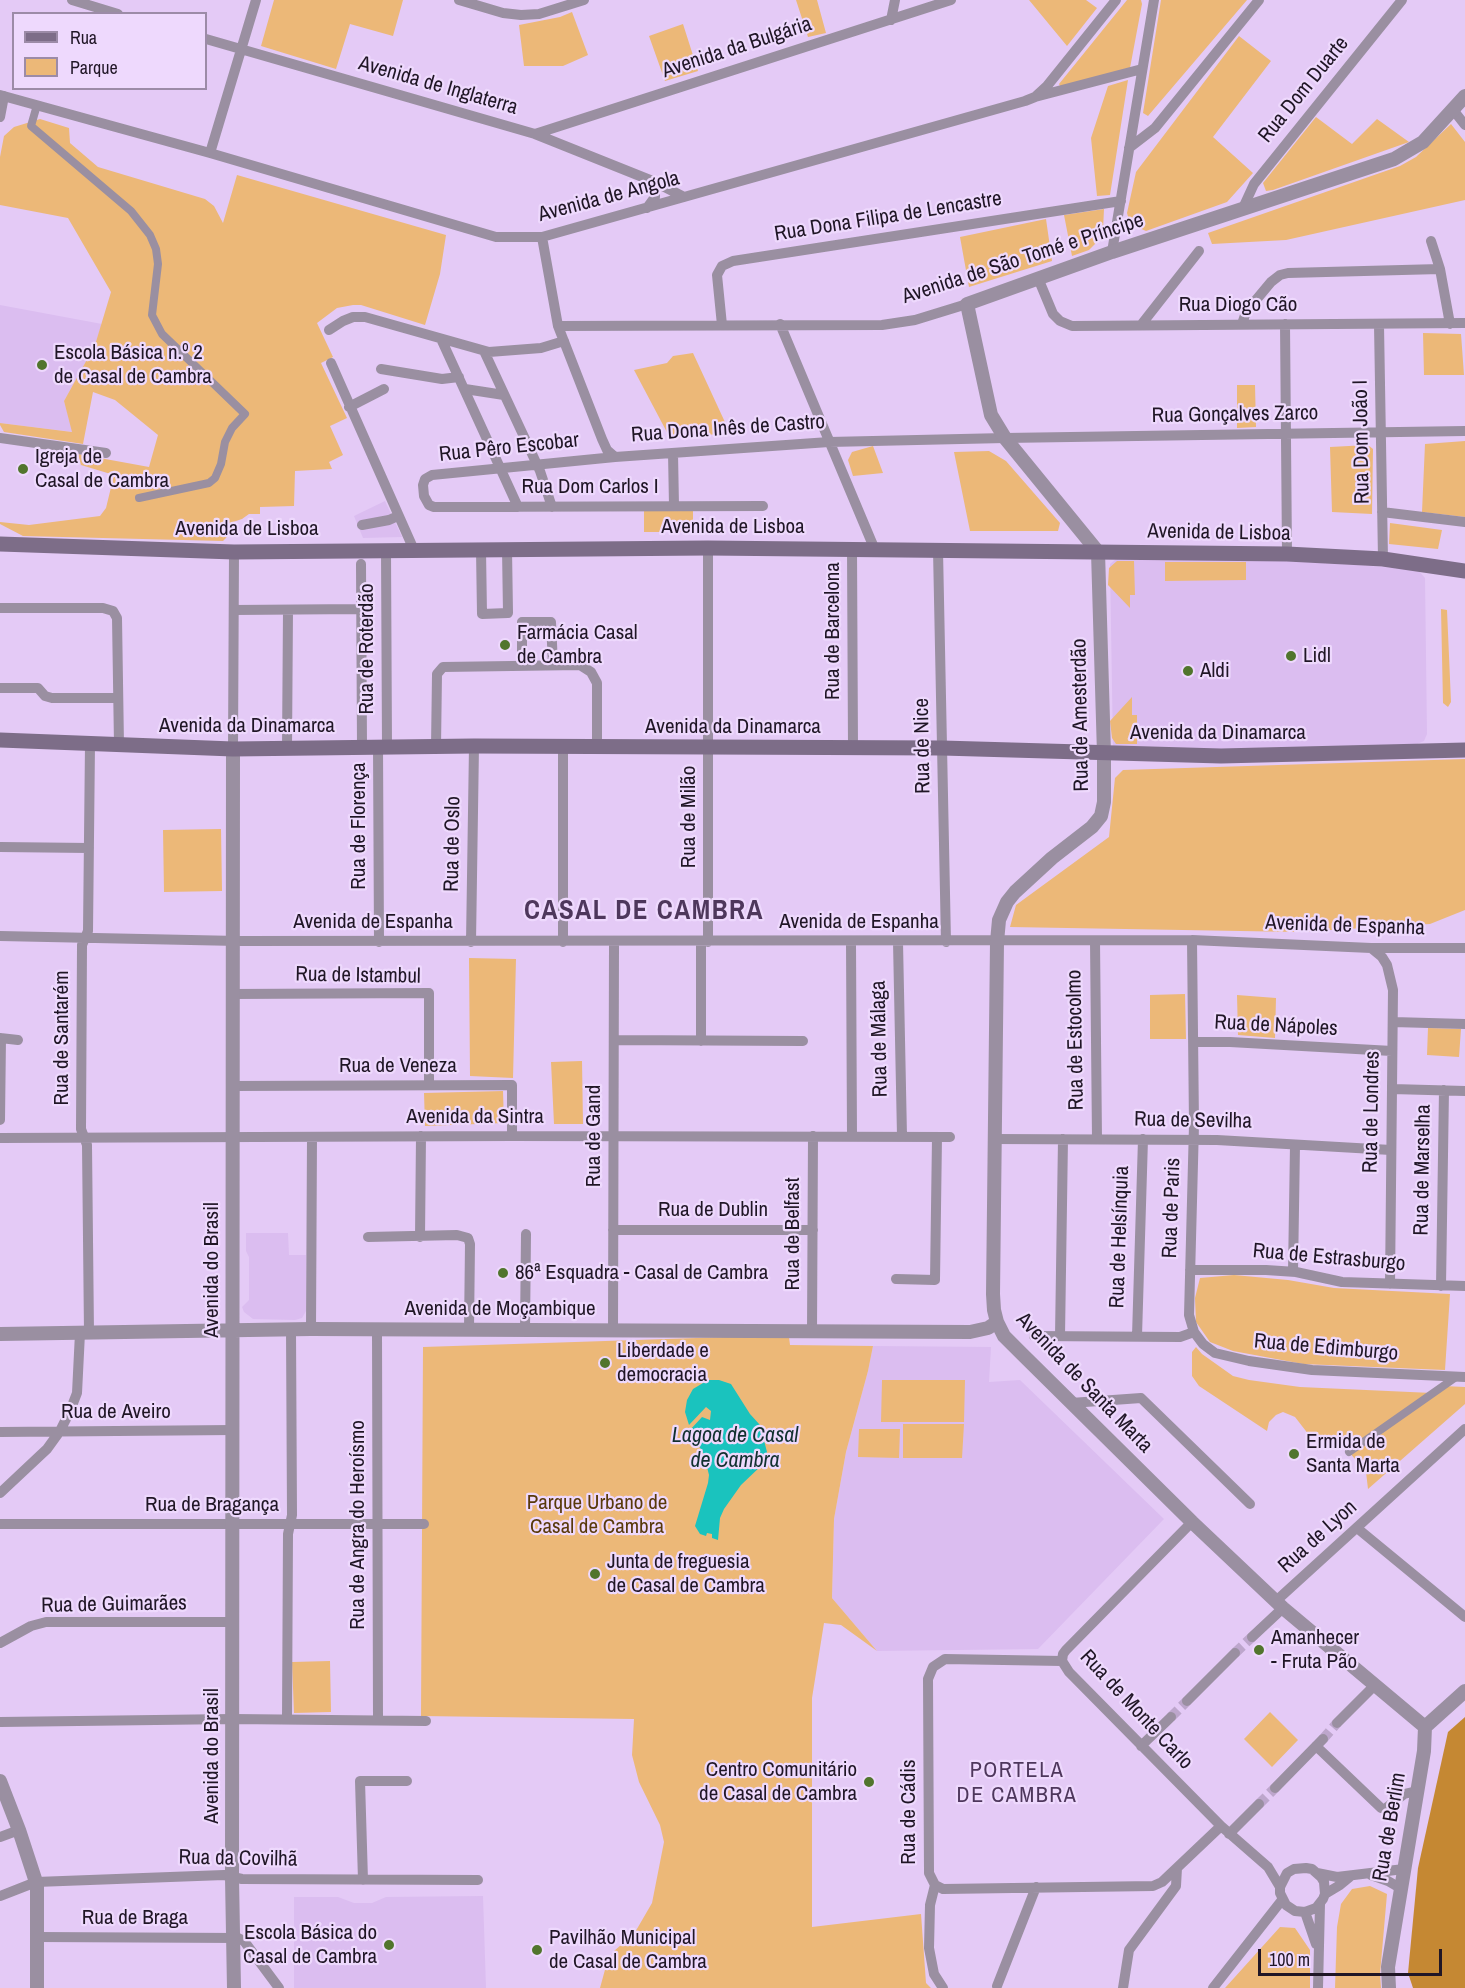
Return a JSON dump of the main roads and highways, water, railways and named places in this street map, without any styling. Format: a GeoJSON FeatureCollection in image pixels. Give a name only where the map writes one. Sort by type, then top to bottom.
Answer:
{"type":"FeatureCollection","features":[{"type":"Feature","properties":{"kind":"main road","name":"Avenida de Lisboa"},"geometry":{"type":"LineString","coordinates":[[0,544],[234,552],[708,548],[1287,554],[1383,559],[1465,571]]}},
{"type":"Feature","properties":{"kind":"main road","name":"Avenida da Dinamarca"},"geometry":{"type":"LineString","coordinates":[[0,740],[233,749],[474,746],[942,748],[1221,756],[1465,750]]}},
{"type":"Feature","properties":{"kind":"water","name":"Lagoa de Casal de Cambra"},"geometry":{"type":"Polygon","coordinates":[[[708,1380],[719,1380],[731,1384],[750,1414],[760,1425],[767,1452],[762,1465],[741,1485],[724,1509],[720,1518],[718,1540],[712,1538],[712,1534],[707,1533],[706,1536],[700,1534],[695,1526],[709,1475],[704,1455],[690,1430],[702,1417],[710,1420],[711,1411],[706,1407],[689,1425],[685,1412],[687,1400],[693,1389],[708,1380]]]}},
{"type":"Feature","properties":{"kind":"tunnel"},"geometry":{"type":"LineString","coordinates":[[1235,1653],[1252,1637]]}},
{"type":"Feature","properties":{"kind":"tunnel"},"geometry":{"type":"LineString","coordinates":[[1171,1717],[1187,1701]]}},
{"type":"Feature","properties":{"kind":"tunnel"},"geometry":{"type":"LineString","coordinates":[[1323,1739],[1337,1723]]}},
{"type":"Feature","properties":{"kind":"tunnel"},"geometry":{"type":"LineString","coordinates":[[1259,1804],[1275,1788]]}},
{"type":"Feature","properties":{"kind":"place","name":"Escola Básica n.º 2 de Casal de Cambra"},"geometry":{"type":"Point","coordinates":[42,365]}},
{"type":"Feature","properties":{"kind":"place","name":"Igreja de Casal de Cambra"},"geometry":{"type":"Point","coordinates":[23,469]}},
{"type":"Feature","properties":{"kind":"place","name":"Farmácia Casal de Cambra"},"geometry":{"type":"Point","coordinates":[505,645]}},
{"type":"Feature","properties":{"kind":"place","name":"Lidl"},"geometry":{"type":"Point","coordinates":[1291,656]}},
{"type":"Feature","properties":{"kind":"place","name":"Aldi"},"geometry":{"type":"Point","coordinates":[1188,671]}},
{"type":"Feature","properties":{"kind":"place","name":"86ª Esquadra - Casal de Cambra"},"geometry":{"type":"Point","coordinates":[503,1273]}},
{"type":"Feature","properties":{"kind":"place","name":"Liberdade e democracia"},"geometry":{"type":"Point","coordinates":[605,1363]}},
{"type":"Feature","properties":{"kind":"place","name":"Ermida de Santa Marta"},"geometry":{"type":"Point","coordinates":[1294,1454]}},
{"type":"Feature","properties":{"kind":"place","name":"Junta de freguesia de Casal de Cambra"},"geometry":{"type":"Point","coordinates":[595,1574]}},
{"type":"Feature","properties":{"kind":"place","name":"Amanhecer - Fruta Pão"},"geometry":{"type":"Point","coordinates":[1259,1650]}},
{"type":"Feature","properties":{"kind":"place","name":"Centro Comunitário de Casal de Cambra"},"geometry":{"type":"Point","coordinates":[869,1782]}},
{"type":"Feature","properties":{"kind":"place","name":"Escola Básica do Casal de Cambra"},"geometry":{"type":"Point","coordinates":[389,1945]}},
{"type":"Feature","properties":{"kind":"place","name":"Pavilhão Municipal de Casal de Cambra"},"geometry":{"type":"Point","coordinates":[537,1950]}},
{"type":"Feature","properties":{"kind":"district","name":"CASAL DE CAMBRA"},"geometry":{"type":"Point","coordinates":[644,912]}},
{"type":"Feature","properties":{"kind":"district","name":"PORTELA DE CAMBRA"},"geometry":{"type":"Point","coordinates":[1017,1784]}},
{"type":"Feature","properties":{"kind":"park label","name":"Parque Urbano de Casal de Cambra"},"geometry":{"type":"Point","coordinates":[597,1515]}}]}
